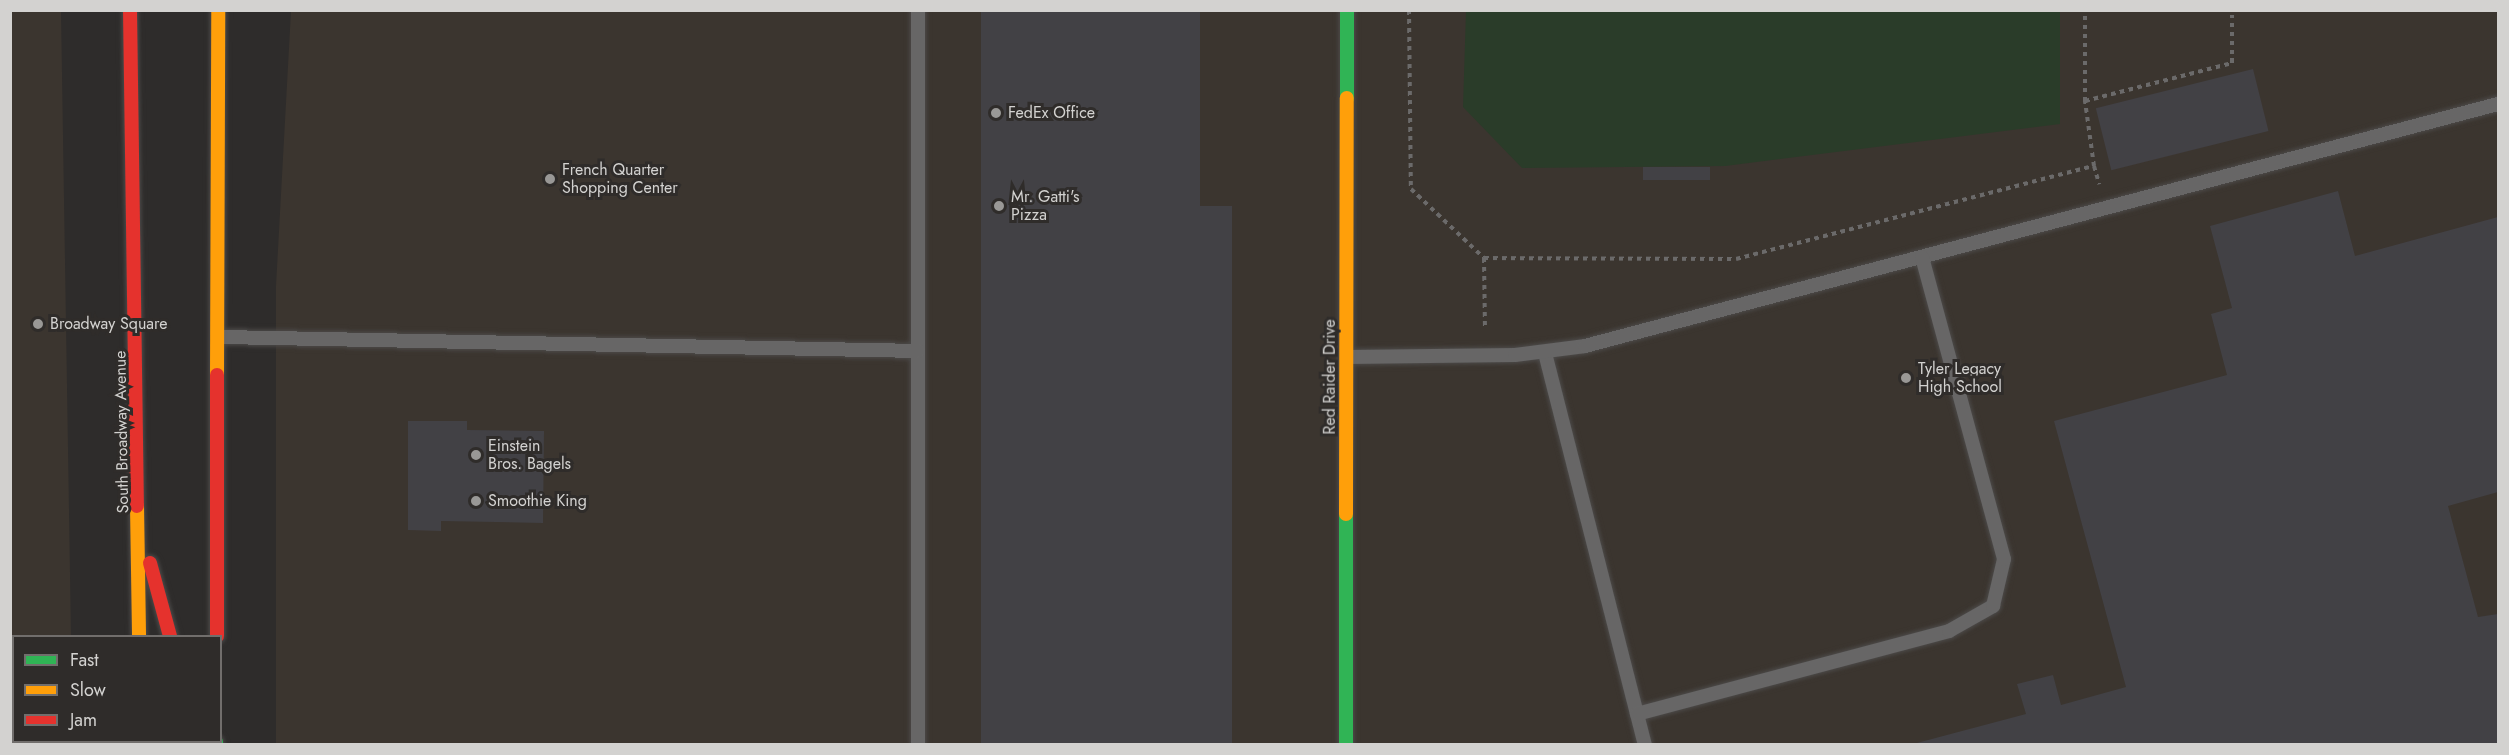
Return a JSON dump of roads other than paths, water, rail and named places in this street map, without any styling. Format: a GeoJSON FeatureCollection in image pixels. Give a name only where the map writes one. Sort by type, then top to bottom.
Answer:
{"type":"FeatureCollection","features":[{"type":"Feature","properties":{"kind":"main road","name":"South Broadway Avenue"},"geometry":{"type":"LineString","coordinates":[[130,10],[139,524],[138,635]]}},
{"type":"Feature","properties":{"kind":"main road"},"geometry":{"type":"LineString","coordinates":[[217,635],[222,337],[218,10]]}},
{"type":"Feature","properties":{"kind":"main road","name":"Red Raider Drive"},"geometry":{"type":"LineString","coordinates":[[1346,744],[1347,10]]}},
{"type":"Feature","properties":{"kind":"main road"},"geometry":{"type":"LineString","coordinates":[[139,524],[170,635]]}},
{"type":"Feature","properties":{"kind":"lane"},"geometry":{"type":"LineString","coordinates":[[918,10],[918,744]]}},
{"type":"Feature","properties":{"kind":"lane"},"geometry":{"type":"LineString","coordinates":[[1347,357],[1545,353],[1922,257],[2499,104]]}},
{"type":"Feature","properties":{"kind":"lane"},"geometry":{"type":"LineString","coordinates":[[1637,714],[1949,631],[1993,606],[2004,559],[1922,257]]}},
{"type":"Feature","properties":{"kind":"lane"},"geometry":{"type":"LineString","coordinates":[[222,337],[918,351]]}},
{"type":"Feature","properties":{"kind":"lane"},"geometry":{"type":"LineString","coordinates":[[1545,353],[1645,744]]}},
{"type":"Feature","properties":{"kind":"place","name":"FedEx Office"},"geometry":{"type":"Point","coordinates":[996,113]}},
{"type":"Feature","properties":{"kind":"place","name":"French Quarter Shopping Center"},"geometry":{"type":"Point","coordinates":[550,179]}},
{"type":"Feature","properties":{"kind":"place","name":"Mr. Gatti's Pizza"},"geometry":{"type":"Point","coordinates":[999,206]}},
{"type":"Feature","properties":{"kind":"place","name":"Broadway Square"},"geometry":{"type":"Point","coordinates":[38,324]}},
{"type":"Feature","properties":{"kind":"place","name":"Tyler Legacy High School"},"geometry":{"type":"Point","coordinates":[1906,378]}},
{"type":"Feature","properties":{"kind":"place","name":"Einstein Bros. Bagels"},"geometry":{"type":"Point","coordinates":[476,455]}},
{"type":"Feature","properties":{"kind":"place","name":"Smoothie King"},"geometry":{"type":"Point","coordinates":[476,501]}}]}
